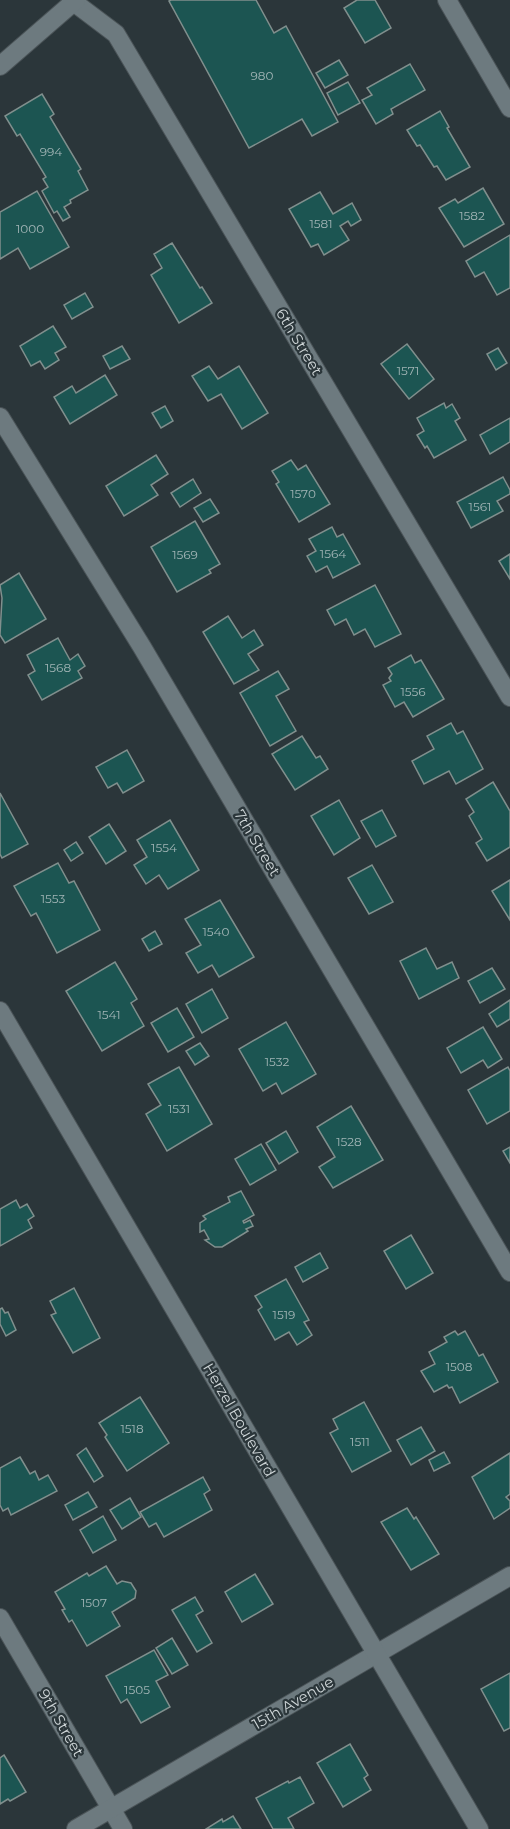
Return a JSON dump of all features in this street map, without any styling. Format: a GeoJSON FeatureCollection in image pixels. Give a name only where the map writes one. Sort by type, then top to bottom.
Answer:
{"type":"FeatureCollection","features":[{"type":"Feature","properties":{"kind":"street"},"geometry":{"type":"LineString","coordinates":[[447,0],[510,108]]}},
{"type":"Feature","properties":{"kind":"street"},"geometry":{"type":"LineString","coordinates":[[0,66],[73,1]]}},
{"type":"Feature","properties":{"kind":"street","name":"6th Street"},"geometry":{"type":"LineString","coordinates":[[73,1],[116,34],[510,697]]}},
{"type":"Feature","properties":{"kind":"street","name":"7th Street"},"geometry":{"type":"LineString","coordinates":[[0,417],[142,647],[510,1272]]}},
{"type":"Feature","properties":{"kind":"street","name":"Herzel Boulevard"},"geometry":{"type":"LineString","coordinates":[[0,1011],[375,1655],[479,1829]]}},
{"type":"Feature","properties":{"kind":"street","name":"15th Avenue"},"geometry":{"type":"LineString","coordinates":[[76,1829],[510,1576]]}},
{"type":"Feature","properties":{"kind":"street","name":"9th Street"},"geometry":{"type":"LineString","coordinates":[[0,1618],[123,1829]]}},
{"type":"Feature","properties":{"kind":"building"},"geometry":{"type":"Polygon","coordinates":[[[256,0],[274,33],[286,26],[338,122],[312,136],[302,119],[249,148],[169,1],[256,0]]]}},
{"type":"Feature","properties":{"kind":"building"},"geometry":{"type":"Polygon","coordinates":[[[357,0],[375,0],[391,28],[365,43],[344,8],[357,0]]]}},
{"type":"Feature","properties":{"kind":"building"},"geometry":{"type":"Polygon","coordinates":[[[339,60],[348,75],[325,88],[316,73],[339,60]]]}},
{"type":"Feature","properties":{"kind":"building"},"geometry":{"type":"Polygon","coordinates":[[[410,64],[425,90],[391,109],[393,114],[376,124],[362,100],[372,95],[367,88],[410,64]]]}},
{"type":"Feature","properties":{"kind":"building"},"geometry":{"type":"Polygon","coordinates":[[[348,82],[360,103],[338,115],[327,93],[348,82]]]}},
{"type":"Feature","properties":{"kind":"building"},"geometry":{"type":"Polygon","coordinates":[[[42,94],[54,114],[50,117],[81,169],[78,171],[88,190],[70,200],[71,203],[64,207],[70,217],[63,221],[57,211],[54,213],[42,191],[48,187],[43,179],[46,177],[20,134],[17,136],[5,116],[42,94]]]}},
{"type":"Feature","properties":{"kind":"building"},"geometry":{"type":"Polygon","coordinates":[[[440,111],[449,127],[447,128],[470,167],[446,180],[437,166],[434,167],[420,145],[417,146],[407,130],[440,111]]]}},
{"type":"Feature","properties":{"kind":"building"},"geometry":{"type":"Polygon","coordinates":[[[483,188],[504,224],[464,247],[439,208],[455,199],[458,203],[483,188]]]}},
{"type":"Feature","properties":{"kind":"building"},"geometry":{"type":"Polygon","coordinates":[[[37,191],[69,247],[30,269],[18,248],[0,259],[0,212],[37,191]]]}},
{"type":"Feature","properties":{"kind":"building"},"geometry":{"type":"Polygon","coordinates":[[[320,192],[333,214],[352,203],[361,220],[351,226],[348,221],[340,226],[349,240],[324,255],[318,244],[311,247],[289,209],[320,192]]]}},
{"type":"Feature","properties":{"kind":"building"},"geometry":{"type":"Polygon","coordinates":[[[510,235],[510,288],[497,295],[484,272],[475,277],[466,261],[510,235]]]}},
{"type":"Feature","properties":{"kind":"building"},"geometry":{"type":"Polygon","coordinates":[[[172,243],[212,303],[179,323],[151,275],[162,268],[154,254],[172,243]]]}},
{"type":"Feature","properties":{"kind":"building"},"geometry":{"type":"Polygon","coordinates":[[[85,293],[93,307],[72,319],[64,305],[85,293]]]}},
{"type":"Feature","properties":{"kind":"building"},"geometry":{"type":"Polygon","coordinates":[[[53,326],[66,347],[55,353],[59,360],[45,369],[40,361],[31,366],[20,346],[53,326]]]}},
{"type":"Feature","properties":{"kind":"building"},"geometry":{"type":"Polygon","coordinates":[[[407,344],[434,379],[409,399],[381,364],[407,344]]]}},
{"type":"Feature","properties":{"kind":"building"},"geometry":{"type":"Polygon","coordinates":[[[122,346],[130,359],[110,369],[103,356],[122,346]]]}},
{"type":"Feature","properties":{"kind":"building"},"geometry":{"type":"Polygon","coordinates":[[[498,348],[507,363],[496,370],[487,354],[498,348]]]}},
{"type":"Feature","properties":{"kind":"building"},"geometry":{"type":"Polygon","coordinates":[[[209,366],[218,379],[239,366],[268,413],[242,429],[221,394],[208,401],[192,376],[209,366]]]}},
{"type":"Feature","properties":{"kind":"building"},"geometry":{"type":"Polygon","coordinates":[[[105,375],[117,395],[70,424],[54,397],[72,386],[76,393],[105,375]]]}},
{"type":"Feature","properties":{"kind":"building"},"geometry":{"type":"Polygon","coordinates":[[[444,403],[446,408],[452,404],[460,418],[455,421],[466,440],[434,458],[417,435],[424,431],[417,418],[444,403]]]}},
{"type":"Feature","properties":{"kind":"building"},"geometry":{"type":"Polygon","coordinates":[[[165,406],[173,421],[161,428],[152,413],[165,406]]]}},
{"type":"Feature","properties":{"kind":"building"},"geometry":{"type":"Polygon","coordinates":[[[510,418],[510,442],[490,454],[480,435],[510,418]]]}},
{"type":"Feature","properties":{"kind":"building"},"geometry":{"type":"Polygon","coordinates":[[[156,455],[168,474],[151,485],[158,495],[124,516],[106,486],[156,455]]]}},
{"type":"Feature","properties":{"kind":"building"},"geometry":{"type":"Polygon","coordinates":[[[291,460],[298,470],[306,465],[330,504],[299,522],[276,484],[279,482],[272,471],[291,460]]]}},
{"type":"Feature","properties":{"kind":"building"},"geometry":{"type":"Polygon","coordinates":[[[503,477],[510,494],[497,501],[503,511],[471,528],[457,502],[503,477]]]}},
{"type":"Feature","properties":{"kind":"building"},"geometry":{"type":"Polygon","coordinates":[[[193,479],[201,493],[180,507],[171,493],[193,479]]]}},
{"type":"Feature","properties":{"kind":"building"},"geometry":{"type":"Polygon","coordinates":[[[210,499],[219,513],[203,522],[194,508],[210,499]]]}},
{"type":"Feature","properties":{"kind":"building"},"geometry":{"type":"Polygon","coordinates":[[[195,521],[220,564],[209,570],[211,573],[177,592],[151,547],[195,521]]]}},
{"type":"Feature","properties":{"kind":"building"},"geometry":{"type":"Polygon","coordinates":[[[332,527],[337,537],[343,534],[360,564],[333,578],[327,566],[316,572],[307,556],[316,551],[309,539],[332,527]]]}},
{"type":"Feature","properties":{"kind":"building"},"geometry":{"type":"Polygon","coordinates":[[[510,554],[510,579],[499,561],[510,554]]]}},
{"type":"Feature","properties":{"kind":"building"},"geometry":{"type":"Polygon","coordinates":[[[19,573],[46,619],[5,643],[0,635],[2,598],[0,585],[19,573]]]}},
{"type":"Feature","properties":{"kind":"building"},"geometry":{"type":"Polygon","coordinates":[[[375,585],[401,634],[375,647],[365,629],[354,635],[346,619],[335,625],[327,610],[375,585]]]}},
{"type":"Feature","properties":{"kind":"building"},"geometry":{"type":"Polygon","coordinates":[[[228,616],[242,638],[254,630],[263,645],[248,654],[259,670],[234,684],[203,632],[228,616]]]}},
{"type":"Feature","properties":{"kind":"building"},"geometry":{"type":"Polygon","coordinates":[[[58,638],[70,660],[78,654],[85,666],[78,671],[82,678],[42,700],[28,675],[35,671],[27,655],[58,638]]]}},
{"type":"Feature","properties":{"kind":"building"},"geometry":{"type":"Polygon","coordinates":[[[411,655],[415,663],[421,660],[444,699],[413,717],[404,702],[395,707],[383,685],[391,681],[389,678],[392,674],[388,668],[411,655]]]}},
{"type":"Feature","properties":{"kind":"building"},"geometry":{"type":"Polygon","coordinates":[[[278,671],[289,689],[276,696],[296,731],[270,746],[240,693],[278,671]]]}},
{"type":"Feature","properties":{"kind":"building"},"geometry":{"type":"Polygon","coordinates":[[[451,723],[457,734],[463,731],[483,769],[456,784],[449,771],[424,784],[412,761],[434,749],[427,736],[451,723]]]}},
{"type":"Feature","properties":{"kind":"building"},"geometry":{"type":"Polygon","coordinates":[[[302,736],[316,758],[320,756],[328,769],[295,790],[272,754],[302,736]]]}},
{"type":"Feature","properties":{"kind":"building"},"geometry":{"type":"Polygon","coordinates":[[[127,750],[144,781],[123,793],[117,783],[108,788],[96,767],[127,750]]]}},
{"type":"Feature","properties":{"kind":"building"},"geometry":{"type":"Polygon","coordinates":[[[493,782],[510,811],[510,847],[487,861],[476,843],[482,839],[469,816],[474,812],[466,799],[493,782]]]}},
{"type":"Feature","properties":{"kind":"building"},"geometry":{"type":"Polygon","coordinates":[[[0,793],[28,844],[2,858],[0,854],[0,793]]]}},
{"type":"Feature","properties":{"kind":"building"},"geometry":{"type":"Polygon","coordinates":[[[339,800],[360,838],[334,855],[311,816],[339,800]]]}},
{"type":"Feature","properties":{"kind":"building"},"geometry":{"type":"Polygon","coordinates":[[[382,810],[396,836],[376,847],[361,821],[382,810]]]}},
{"type":"Feature","properties":{"kind":"building"},"geometry":{"type":"Polygon","coordinates":[[[170,820],[199,870],[168,889],[159,875],[146,884],[134,865],[147,857],[137,840],[170,820]]]}},
{"type":"Feature","properties":{"kind":"building"},"geometry":{"type":"Polygon","coordinates":[[[109,824],[126,851],[106,864],[89,837],[109,824]]]}},
{"type":"Feature","properties":{"kind":"building"},"geometry":{"type":"Polygon","coordinates":[[[76,842],[83,853],[71,861],[64,850],[76,842]]]}},
{"type":"Feature","properties":{"kind":"building"},"geometry":{"type":"Polygon","coordinates":[[[58,863],[69,883],[74,881],[100,930],[57,953],[36,913],[31,916],[14,886],[58,863]]]}},
{"type":"Feature","properties":{"kind":"building"},"geometry":{"type":"Polygon","coordinates":[[[372,865],[393,902],[369,914],[348,878],[372,865]]]}},
{"type":"Feature","properties":{"kind":"building"},"geometry":{"type":"Polygon","coordinates":[[[510,880],[510,920],[492,891],[510,880]]]}},
{"type":"Feature","properties":{"kind":"building"},"geometry":{"type":"Polygon","coordinates":[[[220,900],[254,957],[219,977],[212,965],[198,973],[186,953],[201,945],[185,919],[220,900]]]}},
{"type":"Feature","properties":{"kind":"building"},"geometry":{"type":"Polygon","coordinates":[[[155,931],[162,944],[149,951],[142,939],[155,931]]]}},
{"type":"Feature","properties":{"kind":"building"},"geometry":{"type":"Polygon","coordinates":[[[426,948],[437,969],[452,962],[459,978],[419,999],[400,961],[426,948]]]}},
{"type":"Feature","properties":{"kind":"building"},"geometry":{"type":"Polygon","coordinates":[[[115,962],[137,999],[131,1003],[144,1026],[102,1051],[66,991],[115,962]]]}},
{"type":"Feature","properties":{"kind":"building"},"geometry":{"type":"Polygon","coordinates":[[[492,968],[505,989],[480,1003],[468,981],[492,968]]]}},
{"type":"Feature","properties":{"kind":"building"},"geometry":{"type":"Polygon","coordinates":[[[212,989],[228,1018],[202,1033],[186,1004],[212,989]]]}},
{"type":"Feature","properties":{"kind":"building"},"geometry":{"type":"Polygon","coordinates":[[[510,1000],[510,1019],[497,1027],[489,1014],[510,1000]]]}},
{"type":"Feature","properties":{"kind":"building"},"geometry":{"type":"Polygon","coordinates":[[[177,1008],[194,1037],[168,1052],[151,1023],[177,1008]]]}},
{"type":"Feature","properties":{"kind":"building"},"geometry":{"type":"Polygon","coordinates":[[[286,1022],[316,1074],[282,1094],[276,1083],[263,1091],[239,1049],[286,1022]]]}},
{"type":"Feature","properties":{"kind":"building"},"geometry":{"type":"Polygon","coordinates":[[[483,1027],[502,1059],[488,1068],[483,1060],[461,1073],[447,1048],[483,1027]]]}},
{"type":"Feature","properties":{"kind":"building"},"geometry":{"type":"Polygon","coordinates":[[[200,1043],[209,1056],[195,1065],[186,1051],[200,1043]]]}},
{"type":"Feature","properties":{"kind":"building"},"geometry":{"type":"Polygon","coordinates":[[[179,1067],[212,1124],[167,1151],[146,1114],[161,1105],[148,1084],[179,1067]]]}},
{"type":"Feature","properties":{"kind":"building"},"geometry":{"type":"Polygon","coordinates":[[[508,1067],[510,1071],[510,1111],[487,1124],[468,1090],[508,1067]]]}},
{"type":"Feature","properties":{"kind":"building"},"geometry":{"type":"Polygon","coordinates":[[[351,1106],[383,1160],[333,1188],[319,1167],[335,1157],[317,1127],[351,1106]]]}},
{"type":"Feature","properties":{"kind":"building"},"geometry":{"type":"Polygon","coordinates":[[[286,1131],[298,1152],[279,1164],[266,1143],[286,1131]]]}},
{"type":"Feature","properties":{"kind":"building"},"geometry":{"type":"Polygon","coordinates":[[[261,1144],[276,1170],[250,1185],[235,1159],[261,1144]]]}},
{"type":"Feature","properties":{"kind":"building"},"geometry":{"type":"Polygon","coordinates":[[[510,1147],[510,1163],[503,1151],[510,1147]]]}},
{"type":"Feature","properties":{"kind":"building"},"geometry":{"type":"Polygon","coordinates":[[[241,1191],[254,1215],[243,1221],[244,1223],[250,1220],[253,1226],[222,1247],[215,1247],[205,1240],[209,1239],[204,1230],[200,1232],[200,1223],[206,1219],[203,1216],[230,1202],[228,1197],[241,1191]]]}},
{"type":"Feature","properties":{"kind":"building"},"geometry":{"type":"Polygon","coordinates":[[[16,1200],[20,1208],[27,1204],[34,1216],[28,1220],[32,1228],[0,1246],[0,1209],[16,1200]]]}},
{"type":"Feature","properties":{"kind":"building"},"geometry":{"type":"Polygon","coordinates":[[[411,1235],[433,1273],[406,1289],[384,1251],[411,1235]]]}},
{"type":"Feature","properties":{"kind":"building"},"geometry":{"type":"Polygon","coordinates":[[[320,1253],[328,1268],[303,1282],[295,1267],[320,1253]]]}},
{"type":"Feature","properties":{"kind":"building"},"geometry":{"type":"Polygon","coordinates":[[[286,1279],[309,1320],[304,1322],[312,1335],[297,1345],[289,1332],[275,1340],[258,1310],[262,1307],[255,1296],[286,1279]]]}},
{"type":"Feature","properties":{"kind":"building"},"geometry":{"type":"Polygon","coordinates":[[[74,1288],[100,1338],[73,1353],[51,1315],[56,1313],[50,1301],[74,1288]]]}},
{"type":"Feature","properties":{"kind":"building"},"geometry":{"type":"Polygon","coordinates":[[[2,1308],[5,1313],[8,1312],[16,1330],[6,1336],[0,1324],[0,1309],[2,1308]]]}},
{"type":"Feature","properties":{"kind":"building"},"geometry":{"type":"Polygon","coordinates":[[[455,1331],[458,1335],[465,1331],[479,1356],[483,1354],[498,1382],[460,1403],[452,1387],[449,1388],[447,1385],[434,1392],[421,1371],[435,1364],[429,1352],[447,1342],[444,1337],[455,1331]]]}},
{"type":"Feature","properties":{"kind":"building"},"geometry":{"type":"Polygon","coordinates":[[[140,1397],[169,1443],[127,1471],[105,1437],[107,1435],[99,1423],[140,1397]]]}},
{"type":"Feature","properties":{"kind":"building"},"geometry":{"type":"Polygon","coordinates":[[[364,1402],[391,1451],[352,1472],[330,1433],[338,1429],[333,1419],[364,1402]]]}},
{"type":"Feature","properties":{"kind":"building"},"geometry":{"type":"Polygon","coordinates":[[[421,1427],[435,1451],[411,1465],[397,1440],[421,1427]]]}},
{"type":"Feature","properties":{"kind":"building"},"geometry":{"type":"Polygon","coordinates":[[[86,1448],[103,1476],[94,1482],[77,1455],[86,1448]]]}},
{"type":"Feature","properties":{"kind":"building"},"geometry":{"type":"Polygon","coordinates":[[[444,1452],[450,1463],[434,1471],[429,1460],[444,1452]]]}},
{"type":"Feature","properties":{"kind":"building"},"geometry":{"type":"Polygon","coordinates":[[[510,1453],[510,1494],[506,1497],[510,1501],[510,1508],[494,1519],[472,1477],[510,1453]]]}},
{"type":"Feature","properties":{"kind":"building"},"geometry":{"type":"Polygon","coordinates":[[[20,1457],[30,1474],[35,1471],[39,1480],[48,1475],[57,1491],[11,1515],[8,1508],[3,1511],[0,1505],[0,1468],[20,1457]]]}},
{"type":"Feature","properties":{"kind":"building"},"geometry":{"type":"Polygon","coordinates":[[[203,1477],[210,1490],[204,1494],[212,1510],[164,1537],[156,1523],[149,1527],[140,1512],[203,1477]]]}},
{"type":"Feature","properties":{"kind":"building"},"geometry":{"type":"Polygon","coordinates":[[[88,1492],[97,1507],[73,1520],[65,1505],[88,1492]]]}},
{"type":"Feature","properties":{"kind":"building"},"geometry":{"type":"Polygon","coordinates":[[[130,1498],[141,1517],[122,1529],[110,1510],[130,1498]]]}},
{"type":"Feature","properties":{"kind":"building"},"geometry":{"type":"Polygon","coordinates":[[[407,1508],[414,1519],[416,1517],[439,1554],[411,1570],[381,1522],[407,1508]]]}},
{"type":"Feature","properties":{"kind":"building"},"geometry":{"type":"Polygon","coordinates":[[[103,1516],[116,1540],[93,1553],[80,1530],[103,1516]]]}},
{"type":"Feature","properties":{"kind":"building"},"geometry":{"type":"Polygon","coordinates":[[[106,1566],[117,1584],[122,1581],[131,1583],[136,1591],[135,1598],[112,1612],[120,1626],[87,1646],[72,1620],[69,1622],[62,1610],[65,1609],[55,1592],[87,1573],[89,1576],[106,1566]]]}},
{"type":"Feature","properties":{"kind":"building"},"geometry":{"type":"Polygon","coordinates":[[[255,1574],[273,1604],[242,1622],[225,1592],[255,1574]]]}},
{"type":"Feature","properties":{"kind":"building"},"geometry":{"type":"Polygon","coordinates":[[[195,1597],[203,1611],[196,1615],[212,1643],[197,1652],[172,1610],[195,1597]]]}},
{"type":"Feature","properties":{"kind":"building"},"geometry":{"type":"Polygon","coordinates":[[[172,1638],[188,1665],[172,1674],[156,1648],[172,1638]]]}},
{"type":"Feature","properties":{"kind":"building"},"geometry":{"type":"Polygon","coordinates":[[[154,1650],[168,1675],[156,1681],[170,1707],[141,1723],[127,1699],[121,1703],[106,1676],[154,1650]]]}},
{"type":"Feature","properties":{"kind":"building"},"geometry":{"type":"Polygon","coordinates":[[[510,1673],[510,1728],[504,1731],[481,1689],[510,1673]]]}},
{"type":"Feature","properties":{"kind":"building"},"geometry":{"type":"Polygon","coordinates":[[[350,1744],[368,1775],[364,1778],[371,1790],[343,1807],[317,1763],[350,1744]]]}},
{"type":"Feature","properties":{"kind":"building"},"geometry":{"type":"Polygon","coordinates":[[[4,1755],[26,1792],[0,1804],[0,1758],[4,1755]]]}},
{"type":"Feature","properties":{"kind":"building"},"geometry":{"type":"Polygon","coordinates":[[[300,1777],[314,1803],[288,1818],[294,1829],[273,1829],[256,1798],[300,1777]]]}},
{"type":"Feature","properties":{"kind":"building"},"geometry":{"type":"Polygon","coordinates":[[[233,1816],[241,1829],[206,1829],[222,1819],[223,1822],[233,1816]]]}}]}
